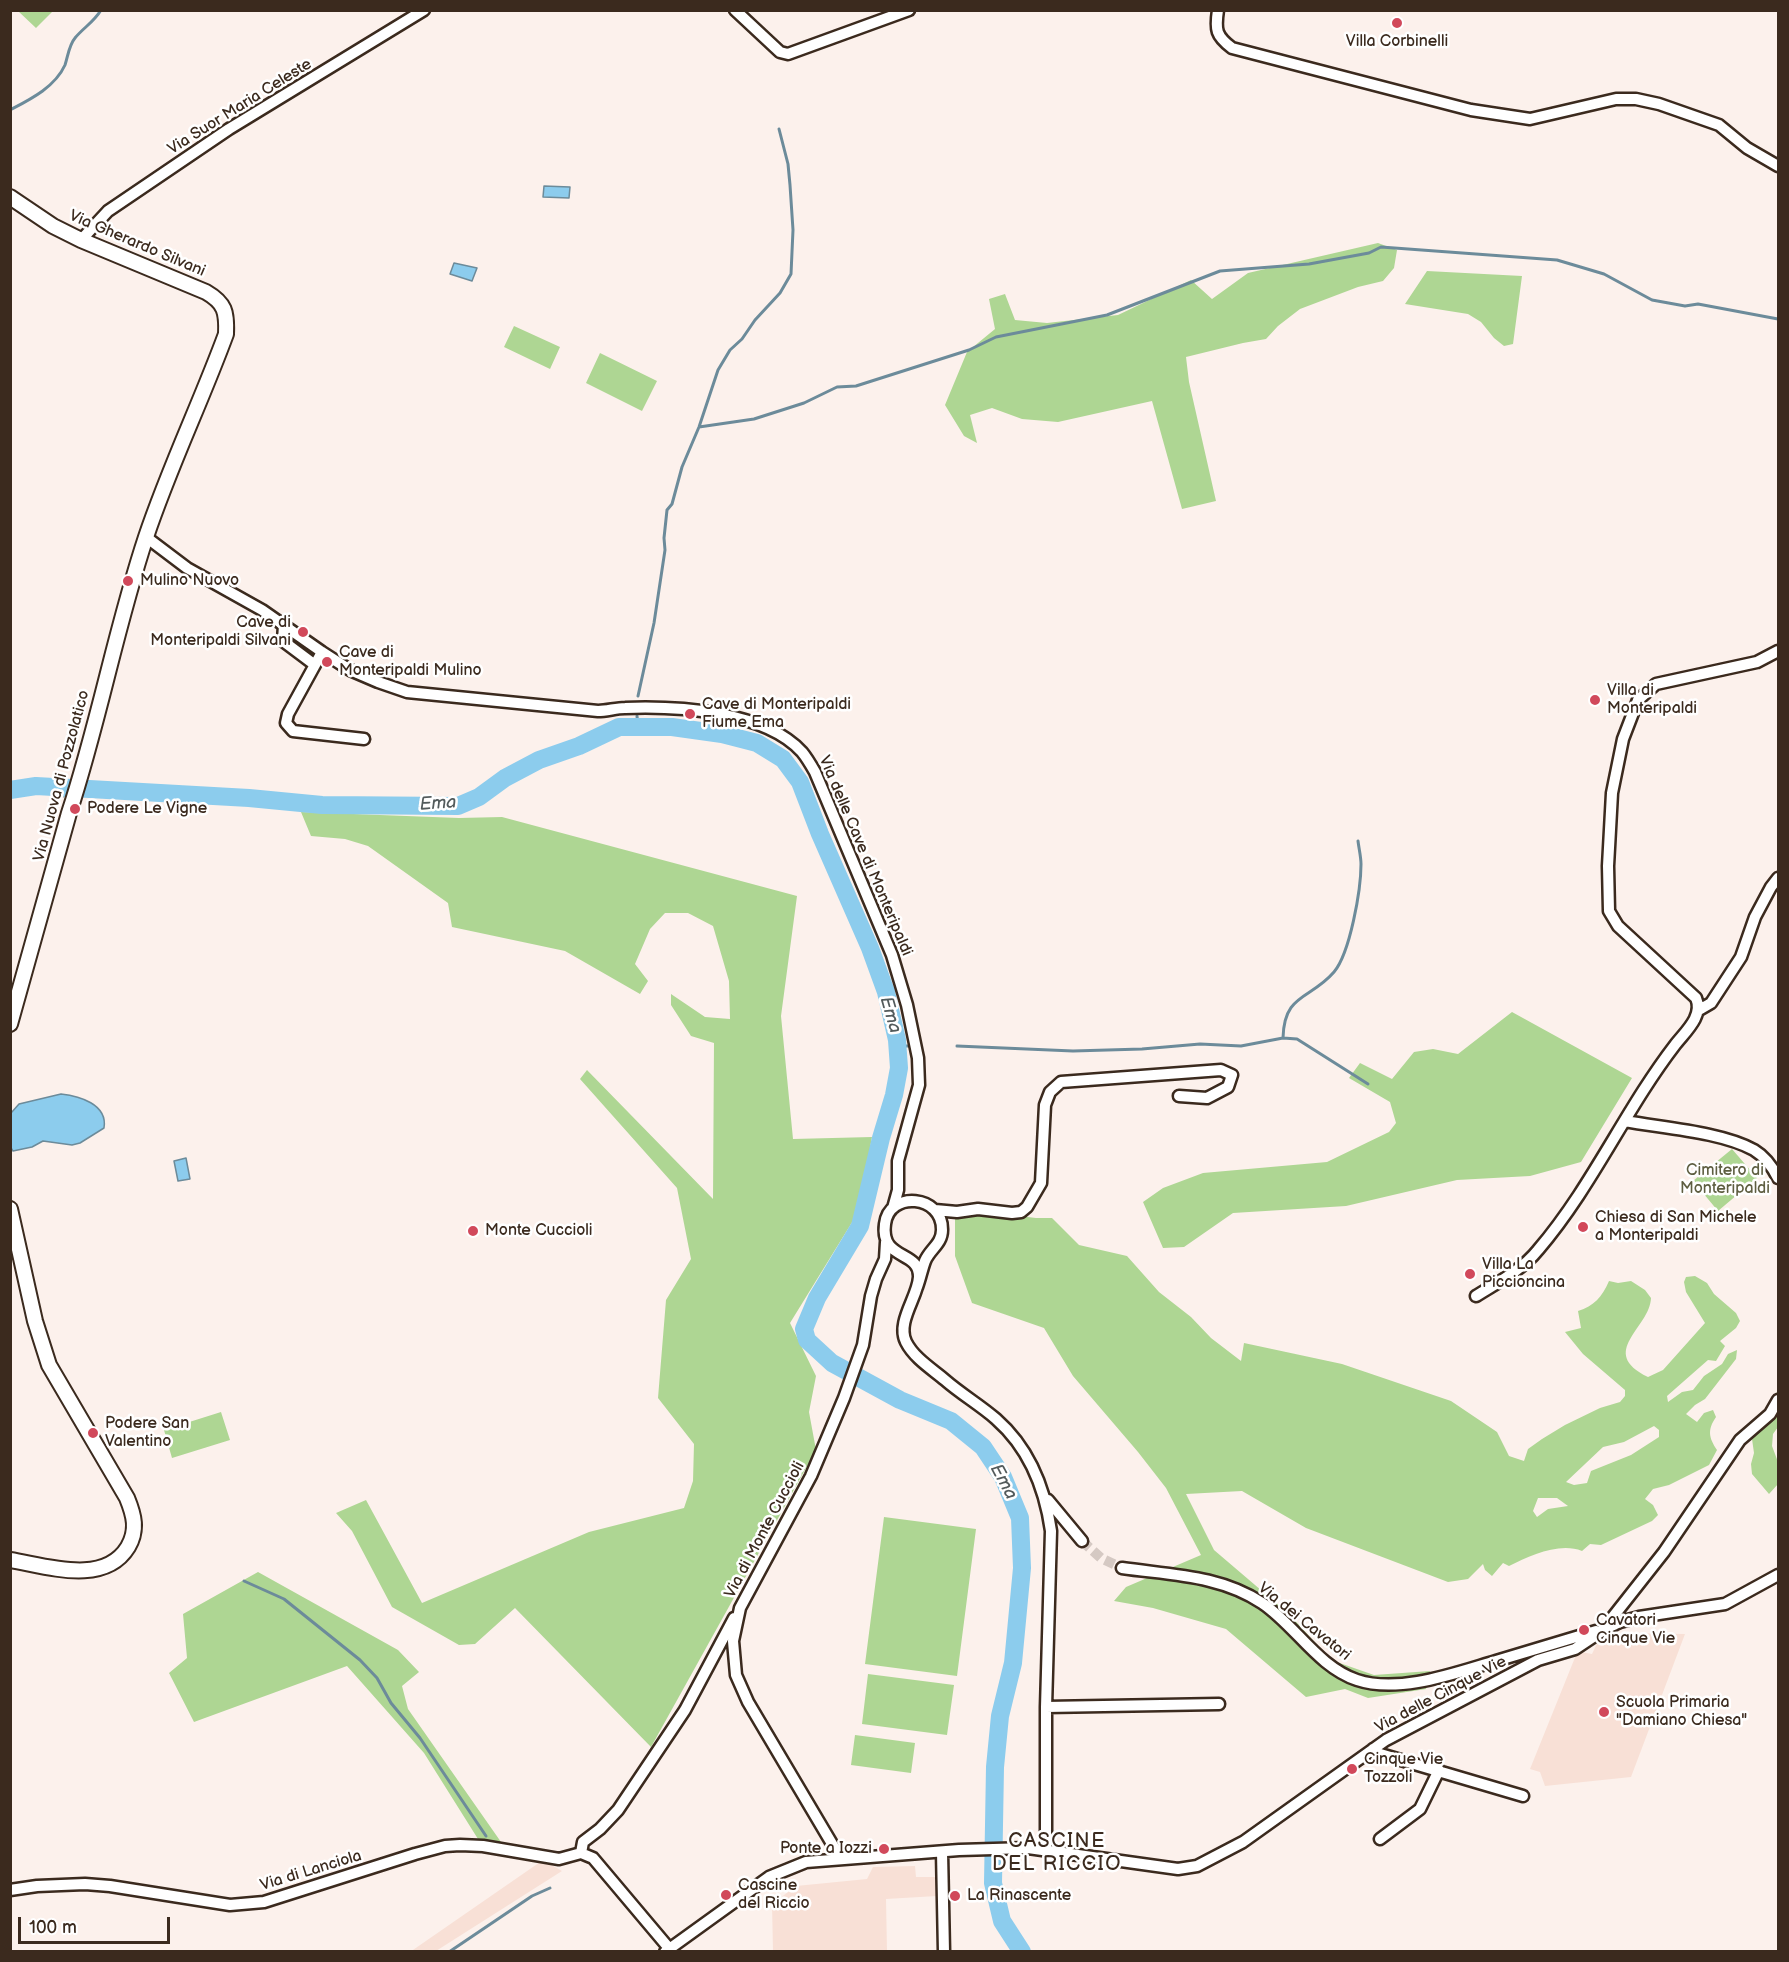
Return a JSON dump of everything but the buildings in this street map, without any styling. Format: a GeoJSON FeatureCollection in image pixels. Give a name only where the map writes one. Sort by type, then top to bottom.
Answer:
{"type":"FeatureCollection","features":[{"type":"Feature","properties":{"kind":"main road","name":"Via Gherardo Silvani"},"geometry":{"type":"LineString","coordinates":[[10,197],[53,226],[81,240],[206,292],[217,298],[225,309],[226,334],[163,488],[146,537]]}},
{"type":"Feature","properties":{"kind":"main road","name":"Via Nuova di Pozzolatico"},"geometry":{"type":"LineString","coordinates":[[10,1024],[146,537]]}},
{"type":"Feature","properties":{"kind":"main road"},"geometry":{"type":"LineString","coordinates":[[10,1209],[35,1321],[49,1365],[127,1498],[133,1511],[134,1527],[130,1543],[125,1551],[110,1565],[100,1569],[77,1570],[10,1560]]}},
{"type":"Feature","properties":{"kind":"street","name":"Via Suor Maria Celeste"},"geometry":{"type":"LineString","coordinates":[[81,240],[108,211],[229,129],[424,10]]}},
{"type":"Feature","properties":{"kind":"street"},"geometry":{"type":"LineString","coordinates":[[735,10],[780,52],[788,54],[909,10]]}},
{"type":"Feature","properties":{"kind":"street"},"geometry":{"type":"LineString","coordinates":[[1218,10],[1216,27],[1220,39],[1232,48],[1471,110],[1530,119],[1616,99],[1636,99],[1659,104],[1719,125],[1747,148],[1779,166]]}},
{"type":"Feature","properties":{"kind":"street","name":"Via delle Cave di Monteripaldi"},"geometry":{"type":"LineString","coordinates":[[146,537],[187,568],[262,610],[351,670],[407,692],[598,711],[622,708],[665,708],[710,712],[765,728],[792,743],[802,752],[815,772],[892,955],[907,1005],[918,1058],[919,1085],[898,1161],[898,1190],[893,1208],[884,1226],[886,1241]]}},
{"type":"Feature","properties":{"kind":"street"},"geometry":{"type":"LineString","coordinates":[[284,625],[282,641],[315,665]]}},
{"type":"Feature","properties":{"kind":"street"},"geometry":{"type":"LineString","coordinates":[[1699,1010],[1696,998],[1618,926],[1609,911],[1608,866],[1612,793],[1623,739],[1638,700],[1656,684],[1757,662],[1779,651]]}},
{"type":"Feature","properties":{"kind":"street"},"geometry":{"type":"LineString","coordinates":[[322,652],[288,714],[286,723],[292,731],[364,739]]}},
{"type":"Feature","properties":{"kind":"street"},"geometry":{"type":"LineString","coordinates":[[1476,1296],[1515,1271],[1537,1252],[1592,1175],[1663,1061],[1699,1010],[1711,1003],[1741,957],[1755,917],[1771,887],[1779,878]]}},
{"type":"Feature","properties":{"kind":"street"},"geometry":{"type":"LineString","coordinates":[[934,1210],[957,1212],[978,1209],[1012,1213],[1021,1212],[1027,1207],[1041,1183],[1045,1105],[1050,1092],[1061,1082],[1221,1070],[1232,1075],[1228,1087],[1207,1098],[1179,1096]]}},
{"type":"Feature","properties":{"kind":"street"},"geometry":{"type":"LineString","coordinates":[[1625,1121],[1731,1140],[1756,1151],[1779,1178]]}},
{"type":"Feature","properties":{"kind":"street"},"geometry":{"type":"LineString","coordinates":[[899,1181],[909,1200]]}},
{"type":"Feature","properties":{"kind":"street"},"geometry":{"type":"LineString","coordinates":[[893,1208],[909,1200],[922,1202],[934,1210],[942,1225],[940,1241],[926,1260],[904,1326],[903,1334],[906,1343],[916,1356],[994,1417],[1022,1447],[1045,1495],[1082,1540]]}},
{"type":"Feature","properties":{"kind":"street"},"geometry":{"type":"LineString","coordinates":[[942,1225],[957,1212]]}},
{"type":"Feature","properties":{"kind":"street"},"geometry":{"type":"LineString","coordinates":[[886,1241],[895,1252],[913,1261],[918,1271],[917,1287]]}},
{"type":"Feature","properties":{"kind":"street","name":"Via di Monte Cuccioli"},"geometry":{"type":"LineString","coordinates":[[840,1859],[748,1702],[736,1675],[733,1641],[740,1608],[811,1476],[844,1398],[863,1345],[871,1296],[881,1270],[886,1241]]}},
{"type":"Feature","properties":{"kind":"street"},"geometry":{"type":"LineString","coordinates":[[881,1270],[895,1259],[917,1258],[933,1251]]}},
{"type":"Feature","properties":{"kind":"street"},"geometry":{"type":"LineString","coordinates":[[1610,1627],[1612,1618],[1664,1552],[1740,1440],[1770,1414],[1779,1400]]}},
{"type":"Feature","properties":{"kind":"street"},"geometry":{"type":"LineString","coordinates":[[1045,1495],[1052,1531],[1046,1707],[1046,1849]]}},
{"type":"Feature","properties":{"kind":"street","name":"Via dei Cavatori"},"geometry":{"type":"LineString","coordinates":[[1122,1568],[1214,1581],[1243,1592],[1263,1604],[1343,1674],[1367,1683],[1396,1684],[1434,1679],[1610,1627]]}},
{"type":"Feature","properties":{"kind":"street","name":"Via delle Cinque Vie"},"geometry":{"type":"LineString","coordinates":[[667,1949],[770,1877],[806,1863],[959,1850],[1030,1848],[1178,1869],[1197,1866],[1243,1842],[1373,1749],[1538,1660],[1575,1649],[1610,1627],[1639,1617],[1725,1604],[1779,1575]]}},
{"type":"Feature","properties":{"kind":"street"},"geometry":{"type":"LineString","coordinates":[[667,1949],[593,1858],[581,1852],[583,1842],[600,1829],[618,1810],[685,1710],[740,1608]]}},
{"type":"Feature","properties":{"kind":"street"},"geometry":{"type":"LineString","coordinates":[[1046,1707],[1219,1704]]}},
{"type":"Feature","properties":{"kind":"street"},"geometry":{"type":"LineString","coordinates":[[1373,1749],[1377,1753],[1523,1796]]}},
{"type":"Feature","properties":{"kind":"street"},"geometry":{"type":"LineString","coordinates":[[1380,1839],[1420,1809],[1439,1770]]}},
{"type":"Feature","properties":{"kind":"street","name":"Via di Lanciola"},"geometry":{"type":"LineString","coordinates":[[10,1890],[37,1886],[85,1884],[230,1905],[264,1902],[445,1846],[483,1846],[559,1859],[581,1852]]}},
{"type":"Feature","properties":{"kind":"street"},"geometry":{"type":"LineString","coordinates":[[942,1852],[944,1952]]}},
{"type":"Feature","properties":{"kind":"shaded area","name":"Scuola Primaria \"Damiano Chiesa\""},"geometry":{"type":"Polygon","coordinates":[[[1622,1633],[1685,1634],[1631,1777],[1545,1786],[1540,1772],[1530,1769],[1576,1655],[1581,1652],[1592,1654],[1600,1637],[1622,1633]]]}},
{"type":"Feature","properties":{"kind":"shaded area"},"geometry":{"type":"Polygon","coordinates":[[[543,1860],[562,1871],[436,1951],[410,1952],[543,1860]]]}},
{"type":"Feature","properties":{"kind":"shaded area"},"geometry":{"type":"Polygon","coordinates":[[[915,1866],[916,1877],[936,1877],[937,1896],[886,1899],[887,1951],[773,1951],[772,1904],[796,1886],[867,1879],[873,1867],[915,1866]]]}},
{"type":"Feature","properties":{"kind":"green space"},"geometry":{"type":"Polygon","coordinates":[[[18,11],[53,11],[36,28],[18,11]]]}},
{"type":"Feature","properties":{"kind":"green space"},"geometry":{"type":"Polygon","coordinates":[[[1378,243],[1397,250],[1394,268],[1383,281],[1358,287],[1300,309],[1278,326],[1266,339],[1186,357],[1189,382],[1216,501],[1182,509],[1152,401],[1058,422],[1022,419],[992,408],[970,415],[977,443],[964,436],[945,405],[967,352],[995,329],[989,299],[1005,294],[1015,320],[1047,323],[1118,315],[1191,280],[1212,299],[1248,273],[1378,243]]]}},
{"type":"Feature","properties":{"kind":"green space"},"geometry":{"type":"Polygon","coordinates":[[[1427,271],[1522,276],[1513,344],[1504,346],[1481,322],[1468,314],[1405,304],[1427,271]]]}},
{"type":"Feature","properties":{"kind":"green space"},"geometry":{"type":"Polygon","coordinates":[[[514,326],[560,347],[550,369],[504,347],[514,326]]]}},
{"type":"Feature","properties":{"kind":"green space"},"geometry":{"type":"Polygon","coordinates":[[[600,353],[657,381],[642,411],[586,383],[600,353]]]}},
{"type":"Feature","properties":{"kind":"green space"},"geometry":{"type":"Polygon","coordinates":[[[301,812],[459,818],[502,817],[797,896],[781,1016],[793,1139],[872,1137],[859,1211],[790,1323],[816,1376],[809,1412],[816,1450],[651,1747],[515,1608],[475,1644],[459,1645],[392,1607],[352,1531],[336,1513],[366,1500],[422,1603],[589,1532],[684,1508],[693,1481],[694,1444],[658,1398],[666,1300],[691,1259],[677,1188],[580,1079],[587,1070],[713,1199],[714,1043],[691,1036],[671,1005],[671,994],[705,1017],[730,1019],[729,981],[713,926],[688,913],[665,913],[650,929],[635,964],[648,981],[640,994],[565,951],[452,927],[448,903],[368,846],[345,839],[311,836],[301,812]]]}},
{"type":"Feature","properties":{"kind":"green space"},"geometry":{"type":"Polygon","coordinates":[[[1512,1012],[1632,1078],[1581,1162],[1530,1176],[1457,1180],[1346,1206],[1233,1213],[1184,1247],[1163,1248],[1143,1202],[1163,1188],[1203,1173],[1327,1162],[1389,1132],[1396,1123],[1390,1102],[1349,1078],[1360,1063],[1392,1079],[1414,1052],[1433,1049],[1458,1054],[1512,1012]]]}},
{"type":"Feature","properties":{"kind":"green space","name":"Cimitero di Monteripaldi"},"geometry":{"type":"Polygon","coordinates":[[[1732,1149],[1757,1178],[1718,1211],[1693,1181],[1732,1149]]]}},
{"type":"Feature","properties":{"kind":"green space"},"geometry":{"type":"Polygon","coordinates":[[[968,1210],[1052,1218],[1079,1245],[1127,1256],[1159,1292],[1241,1361],[1244,1343],[1342,1364],[1451,1401],[1497,1432],[1509,1456],[1524,1461],[1528,1449],[1542,1439],[1600,1408],[1620,1402],[1625,1396],[1625,1390],[1583,1354],[1565,1332],[1581,1328],[1578,1311],[1597,1300],[1609,1281],[1618,1283],[1631,1281],[1645,1290],[1651,1298],[1648,1309],[1626,1349],[1627,1358],[1633,1368],[1648,1377],[1663,1370],[1705,1323],[1686,1292],[1684,1282],[1686,1277],[1695,1276],[1707,1283],[1714,1294],[1736,1313],[1740,1321],[1736,1328],[1720,1341],[1725,1346],[1716,1361],[1708,1360],[1667,1396],[1668,1402],[1682,1392],[1693,1390],[1704,1376],[1722,1364],[1728,1354],[1737,1350],[1736,1359],[1705,1399],[1686,1414],[1697,1422],[1704,1413],[1713,1410],[1716,1417],[1710,1434],[1717,1450],[1709,1465],[1669,1485],[1653,1489],[1645,1499],[1653,1505],[1658,1515],[1652,1521],[1601,1545],[1590,1544],[1582,1551],[1564,1548],[1545,1551],[1509,1566],[1503,1563],[1492,1576],[1485,1570],[1483,1564],[1468,1579],[1448,1582],[1306,1528],[1242,1491],[1186,1494],[1214,1550],[1289,1614],[1331,1660],[1374,1675],[1430,1671],[1426,1689],[1368,1698],[1345,1689],[1306,1697],[1226,1629],[1153,1608],[1114,1601],[1126,1587],[1201,1555],[1166,1488],[1073,1376],[1044,1328],[972,1303],[955,1256],[955,1215],[968,1210]],[[1654,1426],[1624,1442],[1603,1447],[1566,1482],[1574,1485],[1587,1483],[1591,1471],[1631,1455],[1659,1437],[1659,1430],[1654,1426]],[[1538,1498],[1533,1511],[1537,1517],[1548,1509],[1568,1506],[1557,1498],[1538,1498]]]}},
{"type":"Feature","properties":{"kind":"green space"},"geometry":{"type":"Polygon","coordinates":[[[1778,1390],[1778,1427],[1773,1434],[1772,1446],[1778,1462],[1778,1484],[1769,1494],[1752,1474],[1751,1464],[1754,1453],[1752,1439],[1758,1418],[1771,1403],[1778,1390]]]}},
{"type":"Feature","properties":{"kind":"green space"},"geometry":{"type":"Polygon","coordinates":[[[221,1412],[230,1440],[172,1458],[164,1430],[221,1412]]]}},
{"type":"Feature","properties":{"kind":"green space"},"geometry":{"type":"Polygon","coordinates":[[[884,1517],[976,1529],[957,1676],[865,1664],[884,1517]]]}},
{"type":"Feature","properties":{"kind":"green space"},"geometry":{"type":"Polygon","coordinates":[[[258,1572],[398,1650],[419,1672],[402,1686],[408,1709],[501,1842],[478,1839],[424,1753],[347,1666],[194,1722],[169,1673],[187,1658],[183,1614],[258,1572]]]}},
{"type":"Feature","properties":{"kind":"green space"},"geometry":{"type":"Polygon","coordinates":[[[868,1674],[954,1685],[947,1735],[862,1724],[868,1674]]]}},
{"type":"Feature","properties":{"kind":"green space"},"geometry":{"type":"Polygon","coordinates":[[[855,1735],[915,1743],[911,1773],[851,1765],[855,1735]]]}},
{"type":"Feature","properties":{"kind":"water"},"geometry":{"type":"Polygon","coordinates":[[[544,186],[570,187],[569,198],[543,197],[544,186]]]}},
{"type":"Feature","properties":{"kind":"water"},"geometry":{"type":"Polygon","coordinates":[[[454,263],[477,268],[472,281],[450,274],[454,263]]]}},
{"type":"Feature","properties":{"kind":"water"},"geometry":{"type":"Polygon","coordinates":[[[61,1094],[84,1099],[97,1107],[104,1120],[104,1128],[80,1143],[72,1145],[43,1141],[32,1147],[13,1151],[11,1148],[11,1113],[19,1104],[61,1094]]]}},
{"type":"Feature","properties":{"kind":"water"},"geometry":{"type":"Polygon","coordinates":[[[186,1158],[190,1179],[178,1181],[174,1161],[186,1158]]]}},
{"type":"Feature","properties":{"kind":"waterway"},"geometry":{"type":"LineString","coordinates":[[10,110],[42,92],[55,80],[65,65],[73,41],[101,10]]}},
{"type":"Feature","properties":{"kind":"waterway"},"geometry":{"type":"LineString","coordinates":[[638,696],[654,623],[665,550],[667,510],[672,504],[682,467],[699,427],[718,370],[730,350],[780,293],[791,274],[793,230],[790,185],[788,164],[779,129]]}},
{"type":"Feature","properties":{"kind":"waterway"},"geometry":{"type":"LineString","coordinates":[[699,427],[754,419],[804,403],[837,387],[856,386],[969,350],[996,337],[1107,315],[1220,271],[1309,264],[1369,253],[1381,247],[1557,260],[1604,274],[1652,300],[1685,306],[1698,304],[1778,319]]}},
{"type":"Feature","properties":{"kind":"waterway"},"geometry":{"type":"LineString","coordinates":[[637,716],[638,727]]}},
{"type":"Feature","properties":{"kind":"waterway","name":"Ema"},"geometry":{"type":"LineString","coordinates":[[10,790],[36,786],[249,798],[322,805],[458,806],[479,797],[505,778],[539,760],[579,746],[619,727],[672,727],[722,734],[757,743],[783,759],[800,782],[870,948],[886,992],[897,1040],[899,1068],[860,1226],[817,1298],[804,1329],[807,1340],[832,1363],[900,1400],[951,1421],[983,1447],[1003,1477],[1020,1518],[1022,1568],[1013,1663],[1000,1716],[995,1767],[993,1883],[1002,1921],[1022,1952]]}},
{"type":"Feature","properties":{"kind":"waterway","name":"Ema"},"geometry":{"type":"LineString","coordinates":[[63,796],[66,787]]}},
{"type":"Feature","properties":{"kind":"waterway"},"geometry":{"type":"LineString","coordinates":[[1283,1038],[1284,1023],[1293,1005],[1334,972],[1345,951],[1354,921],[1359,889],[1361,864],[1358,841]]}},
{"type":"Feature","properties":{"kind":"waterway"},"geometry":{"type":"LineString","coordinates":[[957,1046],[1073,1051],[1142,1049],[1200,1044],[1241,1046],[1283,1038],[1297,1039],[1368,1084]]}},
{"type":"Feature","properties":{"kind":"waterway"},"geometry":{"type":"LineString","coordinates":[[898,1046],[908,1046]]}},
{"type":"Feature","properties":{"kind":"waterway"},"geometry":{"type":"LineString","coordinates":[[244,1581],[284,1599],[360,1660],[377,1678],[391,1703],[420,1738],[486,1836]]}},
{"type":"Feature","properties":{"kind":"waterway"},"geometry":{"type":"LineString","coordinates":[[449,1952],[532,1896],[550,1888]]}},
{"type":"Feature","properties":{"kind":"tunnel"},"geometry":{"type":"LineString","coordinates":[[1082,1541],[1101,1558],[1122,1568]]}},
{"type":"Feature","properties":{"kind":"place","name":"Villa Corbinelli"},"geometry":{"type":"Point","coordinates":[1397,23]}},
{"type":"Feature","properties":{"kind":"place","name":"Mulino Nuovo"},"geometry":{"type":"Point","coordinates":[128,581]}},
{"type":"Feature","properties":{"kind":"place","name":"Cave di Monteripaldi Silvani"},"geometry":{"type":"Point","coordinates":[303,632]}},
{"type":"Feature","properties":{"kind":"place","name":"Cave di Monteripaldi Mulino"},"geometry":{"type":"Point","coordinates":[327,662]}},
{"type":"Feature","properties":{"kind":"place","name":"Villa di Monteripaldi"},"geometry":{"type":"Point","coordinates":[1595,700]}},
{"type":"Feature","properties":{"kind":"place","name":"Cave di Monteripaldi Fiume Ema"},"geometry":{"type":"Point","coordinates":[690,714]}},
{"type":"Feature","properties":{"kind":"place","name":"Podere Le Vigne"},"geometry":{"type":"Point","coordinates":[75,809]}},
{"type":"Feature","properties":{"kind":"place","name":"Chiesa di San Michele a Monteripaldi"},"geometry":{"type":"Point","coordinates":[1583,1227]}},
{"type":"Feature","properties":{"kind":"place","name":"Monte Cuccioli"},"geometry":{"type":"Point","coordinates":[473,1231]}},
{"type":"Feature","properties":{"kind":"place","name":"Villa La Piccioncina"},"geometry":{"type":"Point","coordinates":[1470,1274]}},
{"type":"Feature","properties":{"kind":"place","name":"Podere San Valentino"},"geometry":{"type":"Point","coordinates":[93,1433]}},
{"type":"Feature","properties":{"kind":"place","name":"Cavatori Cinque Vie"},"geometry":{"type":"Point","coordinates":[1584,1630]}},
{"type":"Feature","properties":{"kind":"place","name":"Scuola Primaria \"Damiano Chiesa\""},"geometry":{"type":"Point","coordinates":[1604,1712]}},
{"type":"Feature","properties":{"kind":"place","name":"Cinque Vie Tozzoli"},"geometry":{"type":"Point","coordinates":[1352,1769]}},
{"type":"Feature","properties":{"kind":"place","name":"Ponte a Iozzi"},"geometry":{"type":"Point","coordinates":[884,1849]}},
{"type":"Feature","properties":{"kind":"place","name":"Cascine del Riccio"},"geometry":{"type":"Point","coordinates":[726,1895]}},
{"type":"Feature","properties":{"kind":"place","name":"La Rinascente"},"geometry":{"type":"Point","coordinates":[955,1896]}},
{"type":"Feature","properties":{"kind":"district","name":"CASCINE DEL RICCIO"},"geometry":{"type":"Point","coordinates":[1057,1854]}}]}
